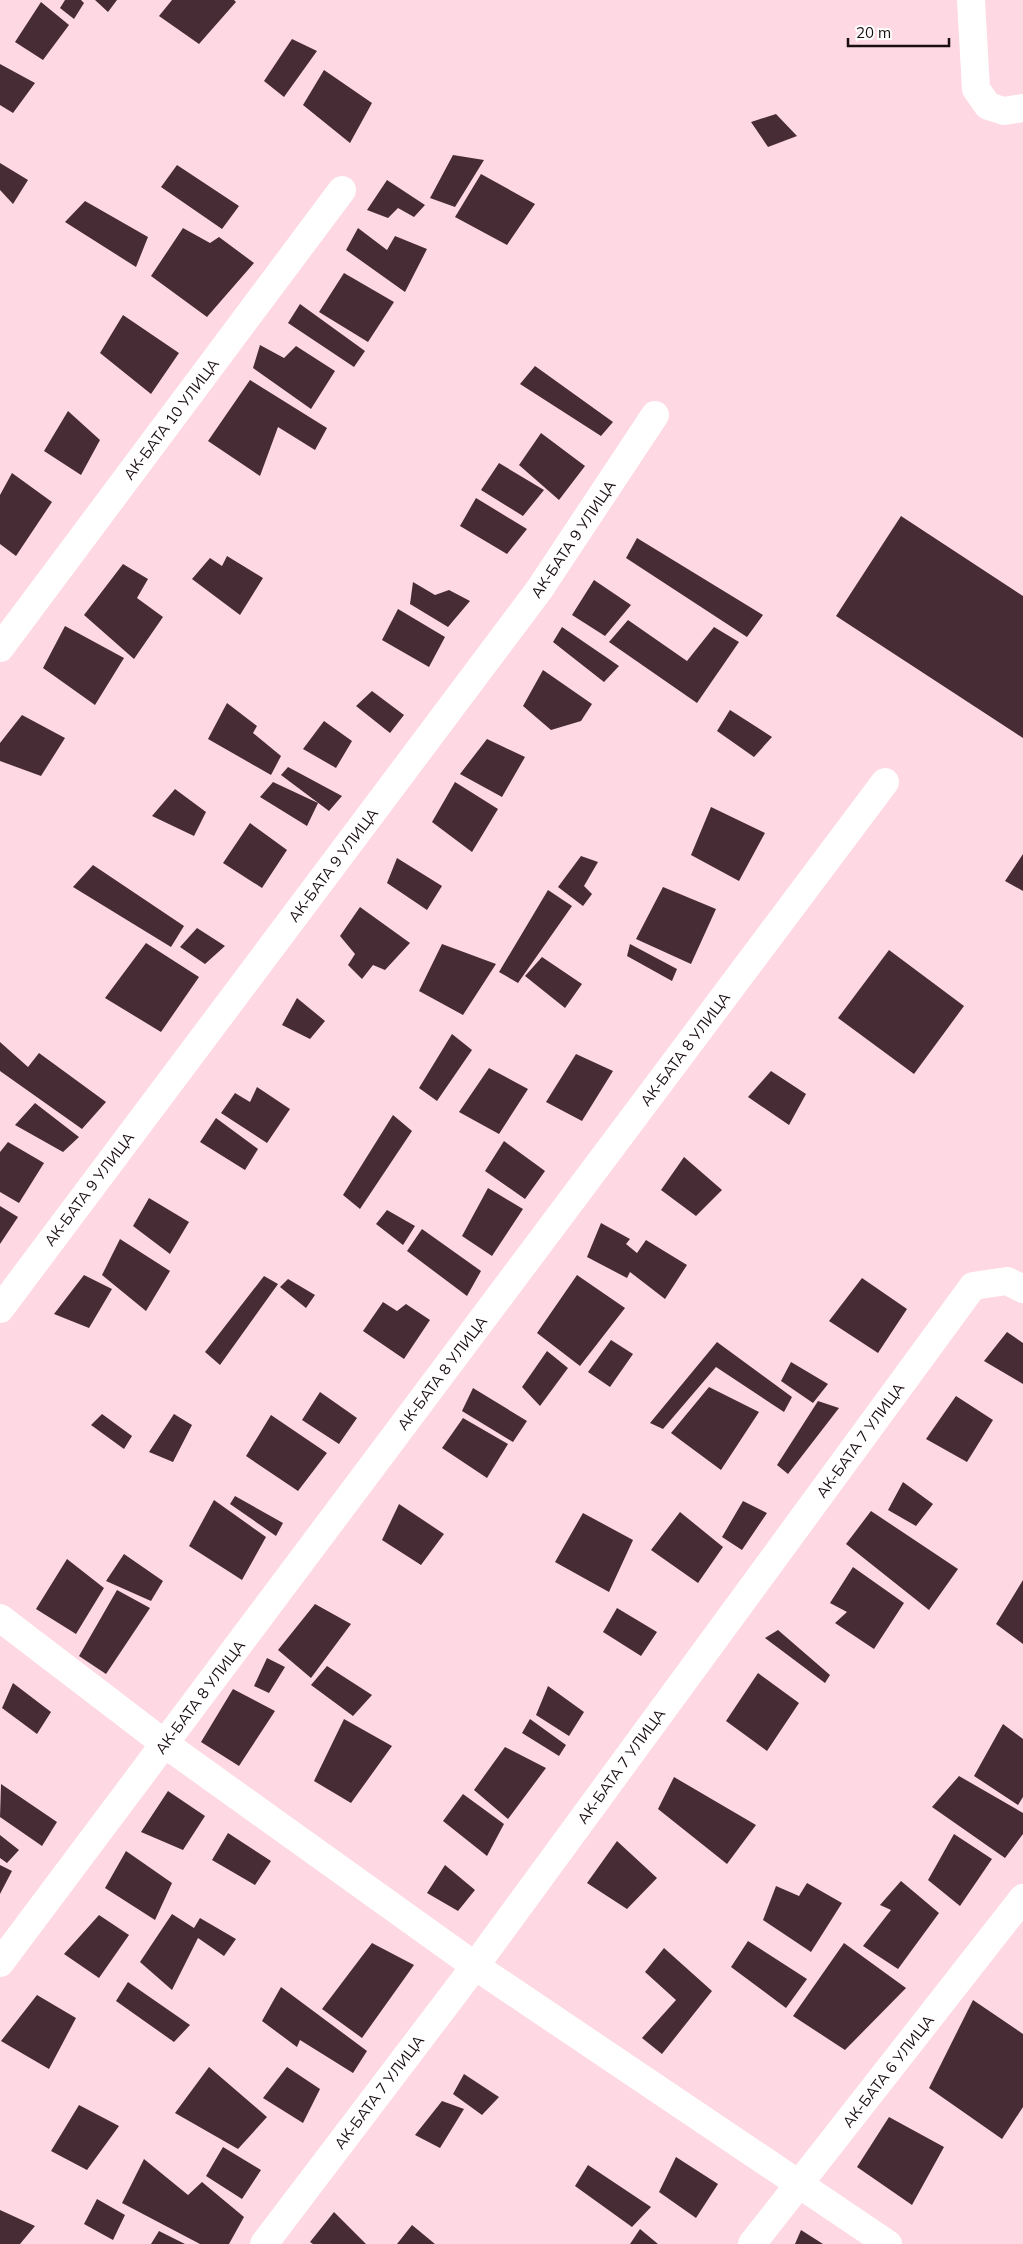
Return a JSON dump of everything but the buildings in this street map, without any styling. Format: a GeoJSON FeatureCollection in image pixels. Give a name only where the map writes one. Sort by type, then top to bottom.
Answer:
{"type":"FeatureCollection","features":[{"type":"Feature","properties":{"kind":"street"},"geometry":{"type":"LineString","coordinates":[[971,0],[976,89],[988,106],[1004,111],[1023,108]]}},
{"type":"Feature","properties":{"kind":"street","name":"АК-БАТА 10 УЛИЦА"},"geometry":{"type":"LineString","coordinates":[[0,648],[342,190]]}},
{"type":"Feature","properties":{"kind":"street","name":"АК-БАТА 9 УЛИЦА"},"geometry":{"type":"LineString","coordinates":[[0,1308],[539,590],[655,416]]}},
{"type":"Feature","properties":{"kind":"street","name":"АК-БАТА 8 УЛИЦА"},"geometry":{"type":"LineString","coordinates":[[0,1963],[884,782]]}},
{"type":"Feature","properties":{"kind":"street","name":"АК-БАТА 7 УЛИЦА"},"geometry":{"type":"LineString","coordinates":[[264,2244],[474,1966],[973,1286],[1007,1281],[1023,1289]]}},
{"type":"Feature","properties":{"kind":"street"},"geometry":{"type":"LineString","coordinates":[[0,1618],[165,1744],[474,1966],[888,2244]]}},
{"type":"Feature","properties":{"kind":"street","name":"АК-БАТА 6 УЛИЦА"},"geometry":{"type":"LineString","coordinates":[[752,2244],[1023,1898]]}}]}
